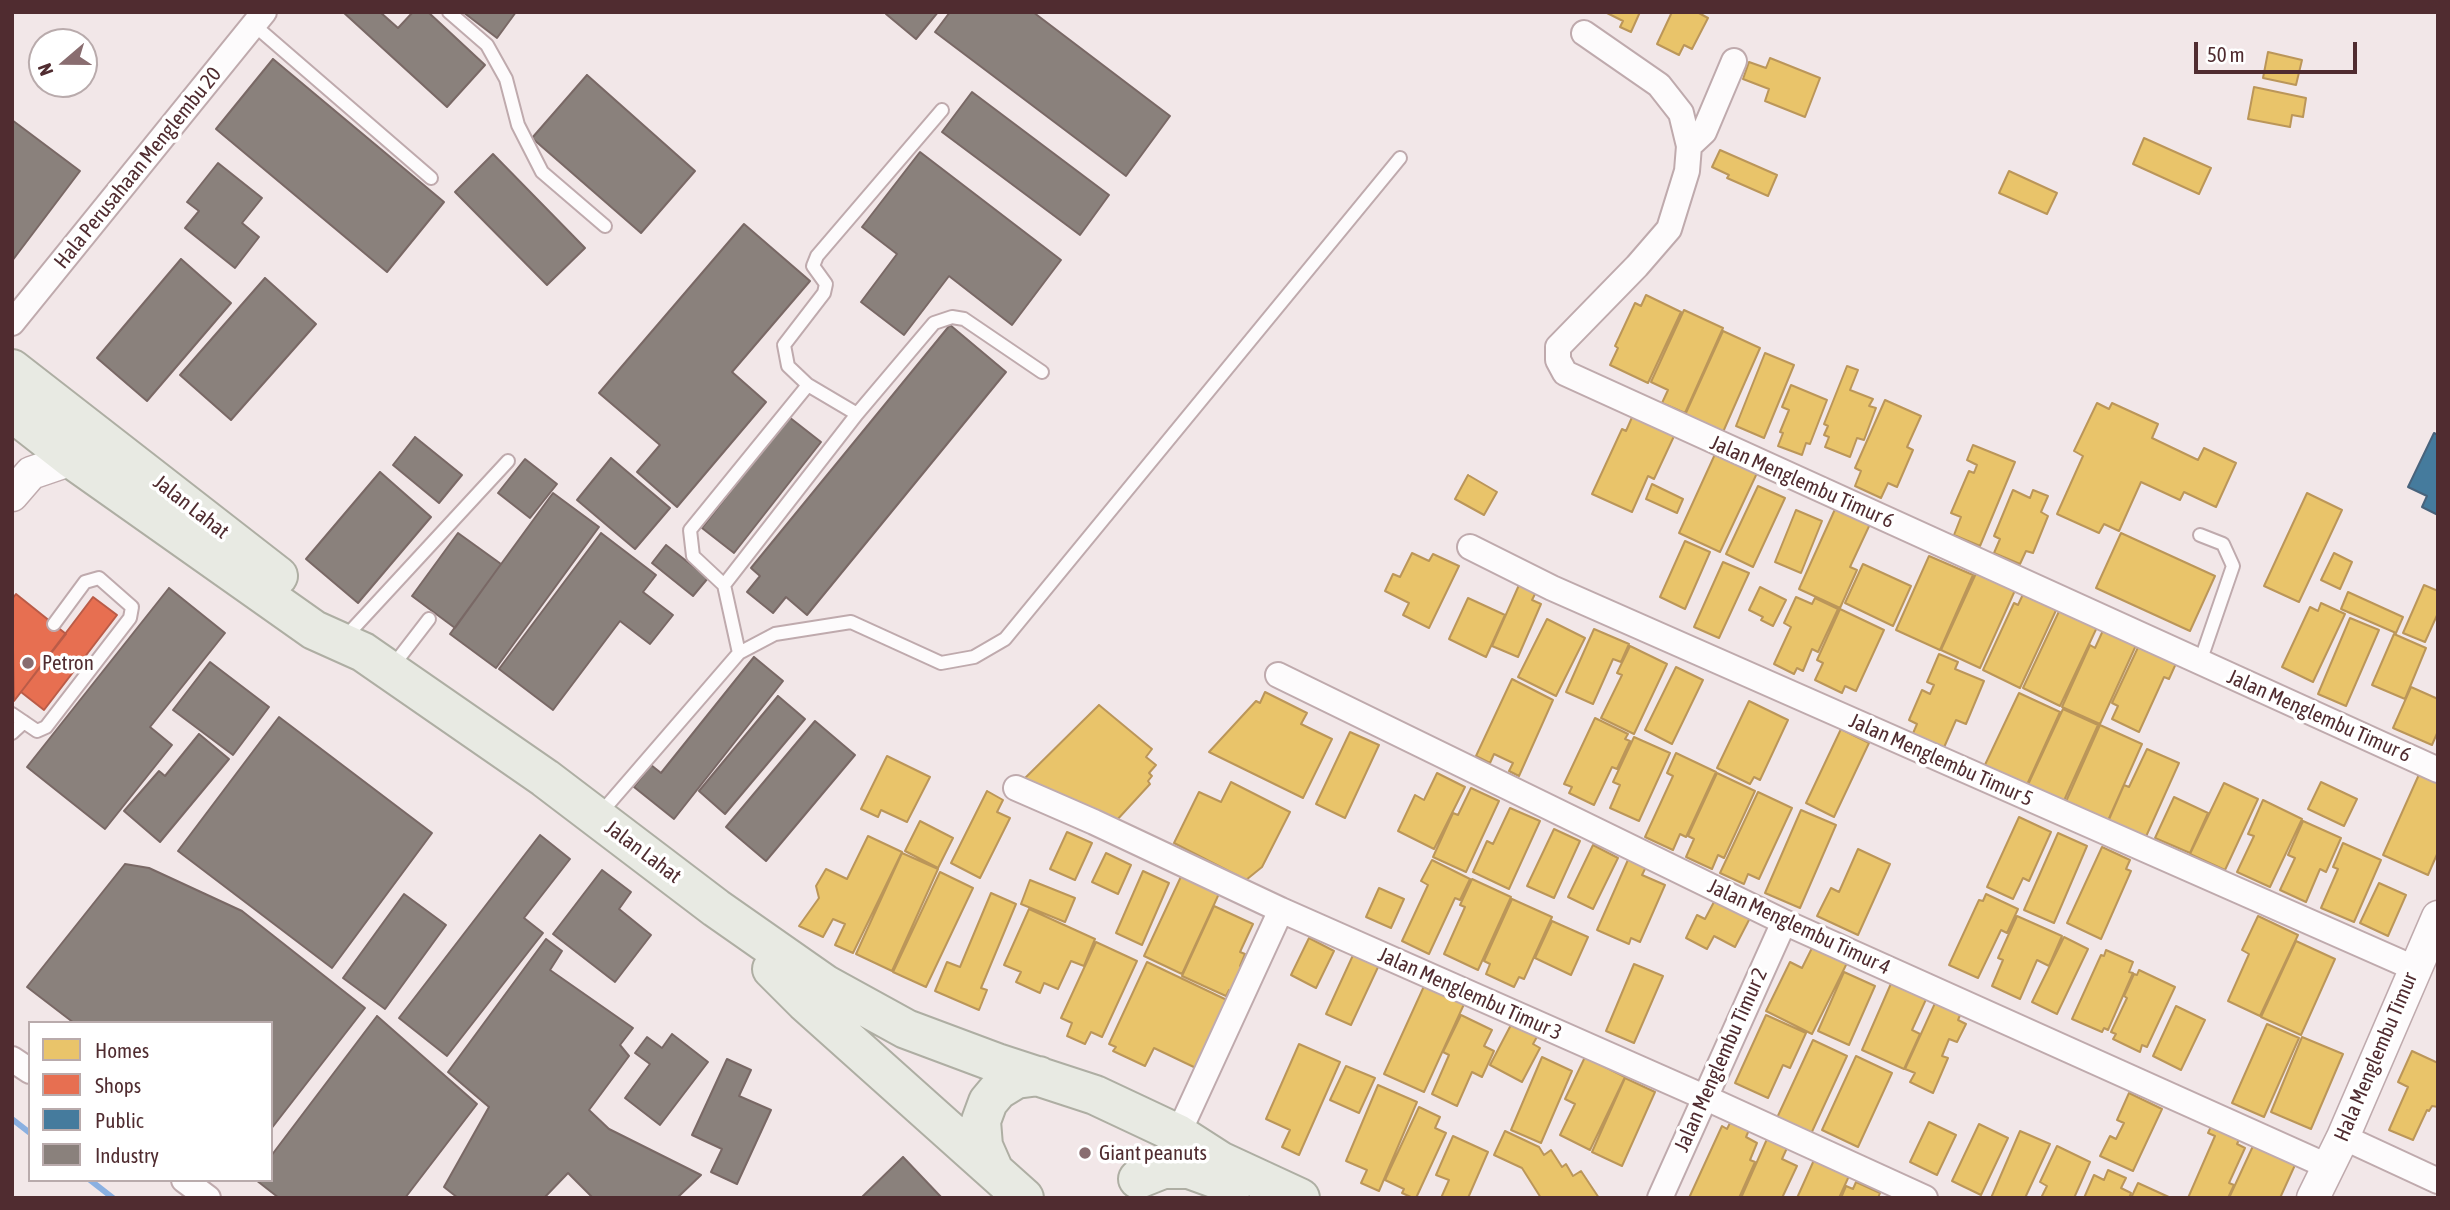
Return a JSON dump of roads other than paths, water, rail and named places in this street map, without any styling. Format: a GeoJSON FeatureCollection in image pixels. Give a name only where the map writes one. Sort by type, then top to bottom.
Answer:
{"type":"FeatureCollection","features":[{"type":"Feature","properties":{"kind":"main road","name":"Jalan Lahat"},"geometry":{"type":"LineString","coordinates":[[12,369],[272,570],[367,652],[545,778],[716,908],[826,985],[906,1029],[1094,1095],[1178,1134],[1220,1161],[1300,1198]]}},
{"type":"Feature","properties":{"kind":"main road","name":"Jalan Lahat"},"geometry":{"type":"LineString","coordinates":[[21,419],[72,459],[313,630],[367,652]]}},
{"type":"Feature","properties":{"kind":"main road","name":"Jalan Lahat"},"geometry":{"type":"LineString","coordinates":[[716,908],[742,939],[805,1002],[1024,1198]]}},
{"type":"Feature","properties":{"kind":"main road"},"geometry":{"type":"LineString","coordinates":[[994,1171],[983,1146],[981,1121],[988,1102],[998,1090],[1016,1080],[1039,1076]]}},
{"type":"Feature","properties":{"kind":"main road"},"geometry":{"type":"LineString","coordinates":[[1125,1109],[1143,1138],[1145,1160],[1132,1188]]}},
{"type":"Feature","properties":{"kind":"main road"},"geometry":{"type":"LineString","coordinates":[[1132,1188],[1163,1169],[1189,1169],[1260,1198]]}},
{"type":"Feature","properties":{"kind":"street","name":"Hala Perusahaan Menglembu 20"},"geometry":{"type":"LineString","coordinates":[[12,323],[259,19]]}},
{"type":"Feature","properties":{"kind":"street","name":"Jalan Menglembu Timur 6"},"geometry":{"type":"LineString","coordinates":[[1584,33],[1659,85],[1681,113],[1689,146],[1687,171],[1669,229],[1558,347],[1559,360],[1565,373],[2438,769]]}},
{"type":"Feature","properties":{"kind":"street"},"geometry":{"type":"LineString","coordinates":[[1689,146],[1704,132],[1734,61]]}},
{"type":"Feature","properties":{"kind":"street"},"geometry":{"type":"LineString","coordinates":[[21,419],[22,484],[72,459]]}},
{"type":"Feature","properties":{"kind":"street","name":"Jalan Menglembu Timur 5"},"geometry":{"type":"LineString","coordinates":[[1470,547],[1552,589],[2429,942]]}},
{"type":"Feature","properties":{"kind":"street","name":"Jalan Menglembu Timur 4"},"geometry":{"type":"LineString","coordinates":[[1278,675],[1784,922],[2328,1166]]}},
{"type":"Feature","properties":{"kind":"street","name":"Jalan Menglembu Timur 3"},"geometry":{"type":"LineString","coordinates":[[1016,788],[1281,910],[1925,1198]]}},
{"type":"Feature","properties":{"kind":"street"},"geometry":{"type":"LineString","coordinates":[[1178,1134],[1281,910]]}},
{"type":"Feature","properties":{"kind":"street","name":"Jalan Menglembu Timur 2"},"geometry":{"type":"LineString","coordinates":[[1660,1198],[1784,922]]}},
{"type":"Feature","properties":{"kind":"street","name":"Hala Menglembu Timur"},"geometry":{"type":"LineString","coordinates":[[2313,1198],[2343,1137],[2429,942]]}},
{"type":"Feature","properties":{"kind":"street"},"geometry":{"type":"LineString","coordinates":[[12,1059],[28,1070]]}},
{"type":"Feature","properties":{"kind":"street"},"geometry":{"type":"LineString","coordinates":[[2343,1137],[2438,1181]]}},
{"type":"Feature","properties":{"kind":"street"},"geometry":{"type":"LineString","coordinates":[[187,1182],[208,1198]]}},
{"type":"Feature","properties":{"kind":"lane"},"geometry":{"type":"LineString","coordinates":[[449,12],[486,45],[500,67],[506,79],[518,125],[542,172],[605,226]]}},
{"type":"Feature","properties":{"kind":"lane"},"geometry":{"type":"LineString","coordinates":[[259,19],[431,178]]}},
{"type":"Feature","properties":{"kind":"lane"},"geometry":{"type":"LineString","coordinates":[[857,414],[808,385],[788,366],[784,345],[824,293],[826,284],[813,266],[817,256],[942,110]]}},
{"type":"Feature","properties":{"kind":"lane"},"geometry":{"type":"LineString","coordinates":[[597,817],[739,653],[775,634],[851,622],[941,663],[974,657],[1005,639],[1400,158]]}},
{"type":"Feature","properties":{"kind":"lane"},"geometry":{"type":"LineString","coordinates":[[724,585],[857,414],[934,323],[952,317],[964,319],[1042,372]]}},
{"type":"Feature","properties":{"kind":"lane"},"geometry":{"type":"LineString","coordinates":[[739,653],[724,585],[693,556],[690,530],[808,385]]}},
{"type":"Feature","properties":{"kind":"lane"},"geometry":{"type":"LineString","coordinates":[[367,652],[508,461]]}},
{"type":"Feature","properties":{"kind":"lane"},"geometry":{"type":"LineString","coordinates":[[2200,536],[2223,544],[2233,566],[2200,662]]}},
{"type":"Feature","properties":{"kind":"lane"},"geometry":{"type":"LineString","coordinates":[[12,714],[37,731],[46,727],[130,618],[132,607],[99,578],[85,582],[54,624]]}},
{"type":"Feature","properties":{"kind":"lane"},"geometry":{"type":"LineString","coordinates":[[367,652],[429,619]]}},
{"type":"Feature","properties":{"kind":"lane"},"geometry":{"type":"LineString","coordinates":[[12,733],[24,722]]}},
{"type":"Feature","properties":{"kind":"waterway"},"geometry":{"type":"LineString","coordinates":[[12,1119],[28,1131]]}},
{"type":"Feature","properties":{"kind":"waterway"},"geometry":{"type":"LineString","coordinates":[[93,1182],[113,1198]]}},
{"type":"Feature","properties":{"kind":"place","name":"Petron"},"geometry":{"type":"Point","coordinates":[28,663]}},
{"type":"Feature","properties":{"kind":"place","name":"Giant peanuts"},"geometry":{"type":"Point","coordinates":[1085,1153]}}]}
